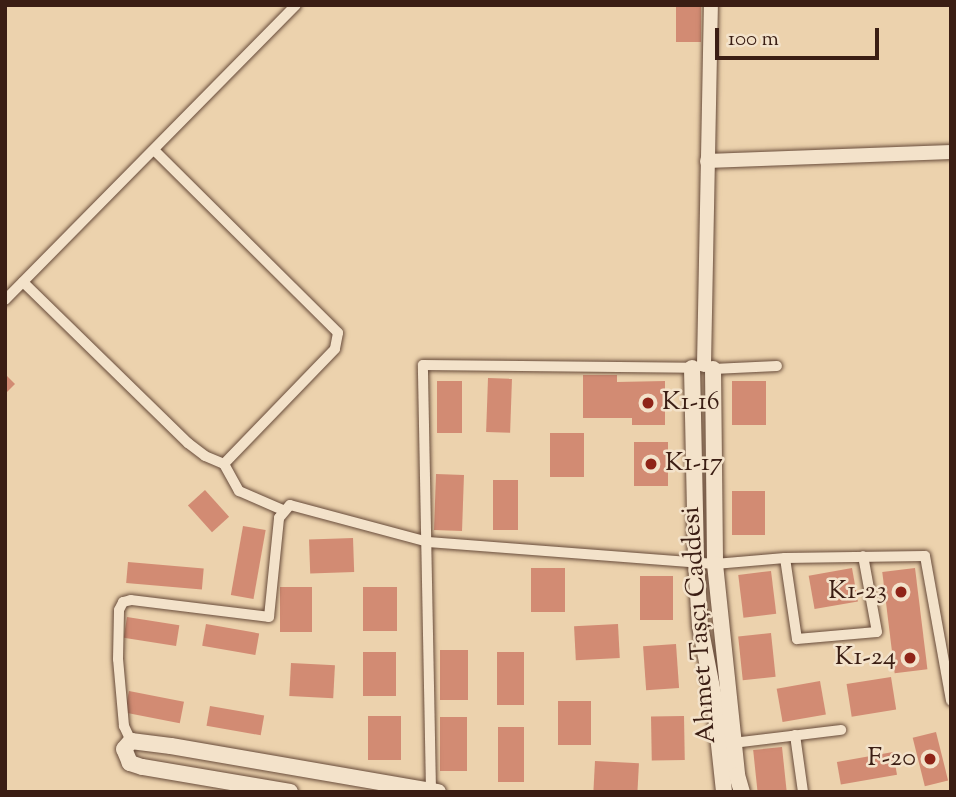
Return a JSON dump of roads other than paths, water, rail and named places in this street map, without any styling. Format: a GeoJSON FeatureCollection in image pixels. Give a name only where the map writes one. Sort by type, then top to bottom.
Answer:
{"type":"FeatureCollection","features":[{"type":"Feature","properties":{"kind":"main road","name":"Ahmet Taşçı Caddesi"},"geometry":{"type":"LineString","coordinates":[[703,367],[696,561],[701,626],[714,698],[724,792]]}},
{"type":"Feature","properties":{"kind":"main road","name":"Ahmet Taşçı Caddesi"},"geometry":{"type":"LineString","coordinates":[[703,367],[715,564],[733,743],[742,792]]}},
{"type":"Feature","properties":{"kind":"main road"},"geometry":{"type":"LineString","coordinates":[[290,792],[142,767],[125,756],[124,749],[131,741],[435,791]]}},
{"type":"Feature","properties":{"kind":"street"},"geometry":{"type":"LineString","coordinates":[[5,300],[155,151],[296,5]]}},
{"type":"Feature","properties":{"kind":"street"},"geometry":{"type":"LineString","coordinates":[[703,367],[711,5]]}},
{"type":"Feature","properties":{"kind":"street"},"geometry":{"type":"LineString","coordinates":[[155,151],[338,333],[335,349],[224,464]]}},
{"type":"Feature","properties":{"kind":"street"},"geometry":{"type":"LineString","coordinates":[[707,161],[951,152]]}},
{"type":"Feature","properties":{"kind":"street"},"geometry":{"type":"LineString","coordinates":[[23,282],[188,443],[205,456],[224,464],[239,491],[283,510]]}},
{"type":"Feature","properties":{"kind":"street"},"geometry":{"type":"LineString","coordinates":[[435,791],[423,365],[777,366]]}},
{"type":"Feature","properties":{"kind":"street"},"geometry":{"type":"LineString","coordinates":[[131,741],[124,726],[118,659],[119,610],[123,602],[131,600],[269,617],[279,518],[283,510],[290,505],[428,542],[715,564],[785,558],[925,556],[951,701]]}},
{"type":"Feature","properties":{"kind":"street"},"geometry":{"type":"LineString","coordinates":[[785,558],[797,639],[877,632],[863,556]]}},
{"type":"Feature","properties":{"kind":"street"},"geometry":{"type":"LineString","coordinates":[[733,743],[841,730]]}},
{"type":"Feature","properties":{"kind":"street"},"geometry":{"type":"LineString","coordinates":[[796,735],[803,792]]}},
{"type":"Feature","properties":{"kind":"place","name":"K1-16"},"geometry":{"type":"Point","coordinates":[648,403]}},
{"type":"Feature","properties":{"kind":"place","name":"K1-17"},"geometry":{"type":"Point","coordinates":[651,464]}},
{"type":"Feature","properties":{"kind":"place","name":"K1-23"},"geometry":{"type":"Point","coordinates":[901,592]}},
{"type":"Feature","properties":{"kind":"place","name":"K1-24"},"geometry":{"type":"Point","coordinates":[910,658]}},
{"type":"Feature","properties":{"kind":"place","name":"F-20"},"geometry":{"type":"Point","coordinates":[930,759]}}]}
